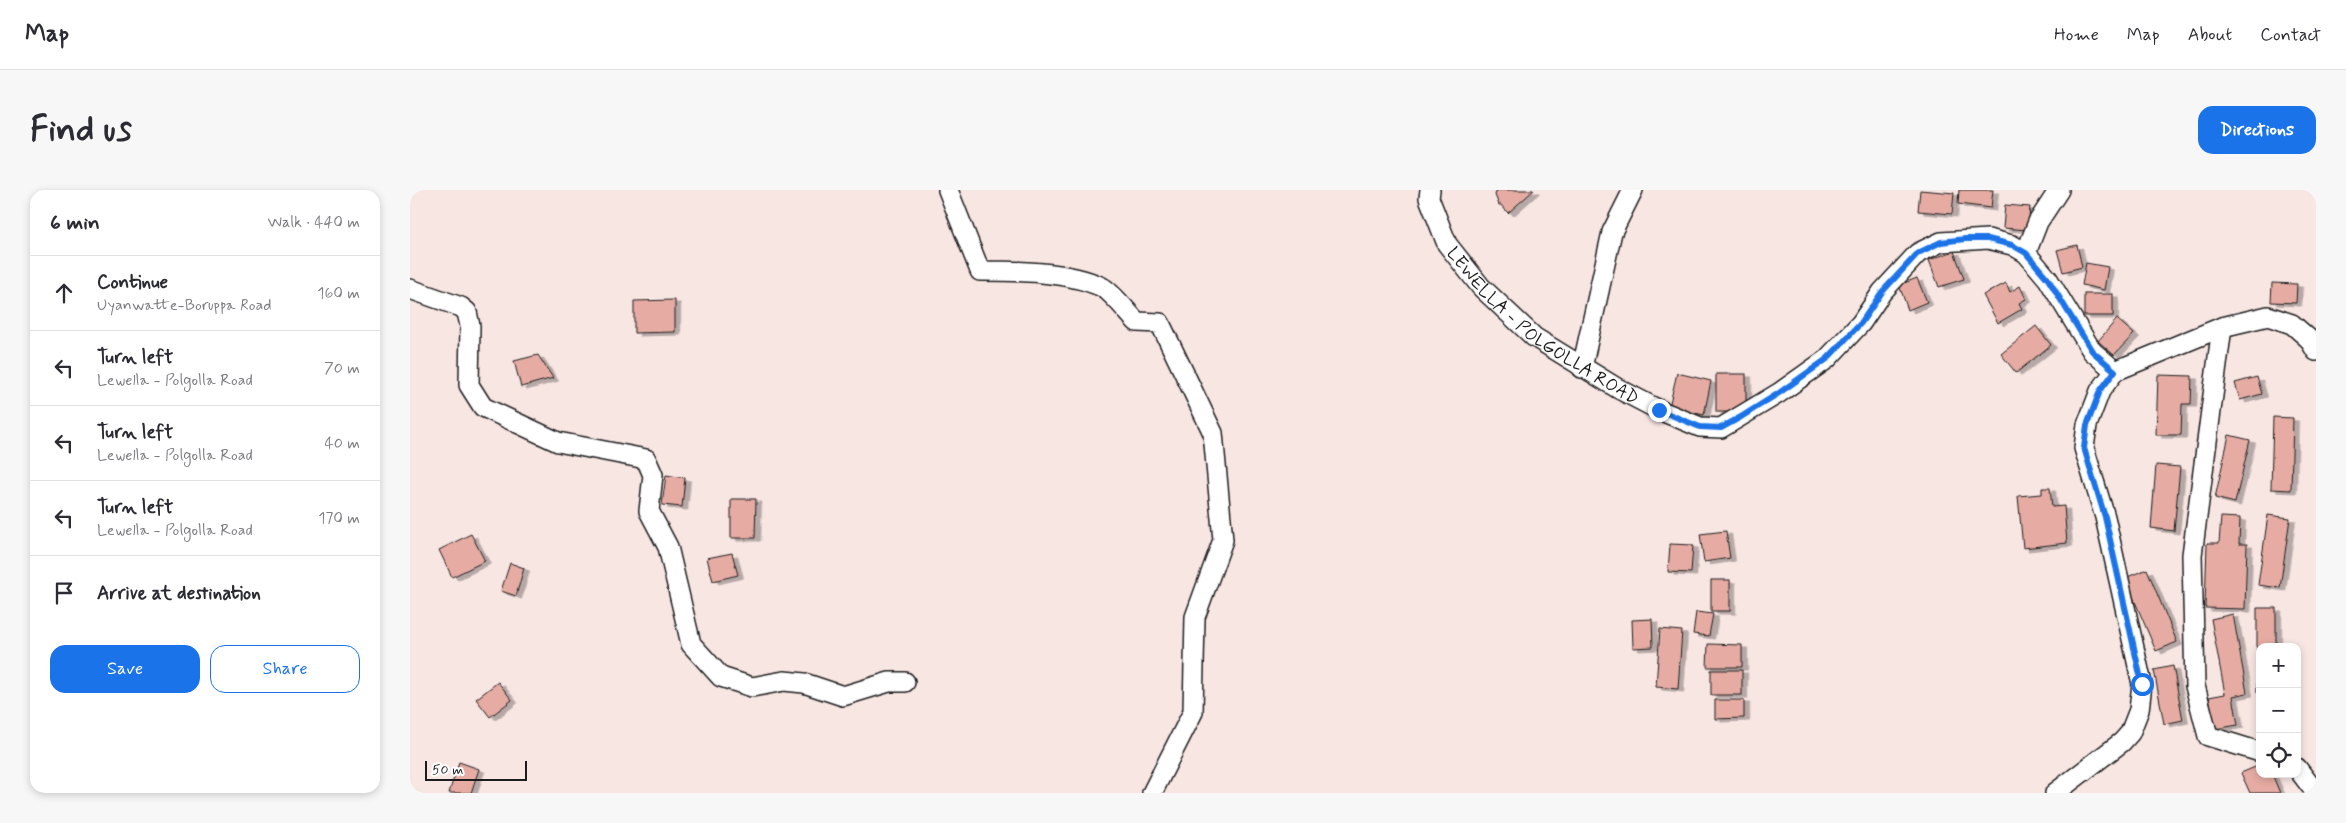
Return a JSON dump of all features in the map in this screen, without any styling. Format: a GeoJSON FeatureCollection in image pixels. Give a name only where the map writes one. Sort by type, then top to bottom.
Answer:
{"type":"FeatureCollection","features":[{"type":"Feature","properties":{"kind":"street"},"geometry":{"type":"LineString","coordinates":[[948,190],[980,271],[1030,271],[1083,281],[1103,287],[1137,322],[1160,323],[1213,433],[1223,540],[1195,616],[1193,712],[1152,793]]}},
{"type":"Feature","properties":{"kind":"street","name":"LEWELLA - POLGOLLA ROAD"},"geometry":{"type":"LineString","coordinates":[[1430,190],[1429,198],[1446,244],[1481,287],[1534,337],[1582,368],[1659,410],[1700,427],[1721,428],[1779,393],[1827,359],[1861,323],[1882,292],[1918,253],[1941,242],[1988,239],[2012,245],[2026,253],[2048,279],[2092,351],[2115,371]]}},
{"type":"Feature","properties":{"kind":"street"},"geometry":{"type":"LineString","coordinates":[[1582,368],[1612,232],[1633,190]]}},
{"type":"Feature","properties":{"kind":"street"},"geometry":{"type":"LineString","coordinates":[[2026,253],[2038,222],[2059,190]]}},
{"type":"Feature","properties":{"kind":"street"},"geometry":{"type":"LineString","coordinates":[[410,290],[461,307],[467,312],[470,326],[469,385],[483,407],[558,442],[646,459],[653,475],[649,511],[668,547],[691,644],[721,677],[752,687],[784,681],[804,684],[843,696],[889,682],[905,682]]}},
{"type":"Feature","properties":{"kind":"street"},"geometry":{"type":"LineString","coordinates":[[2055,793],[2122,742],[2130,733],[2139,710],[2142,684],[2105,517],[2084,448],[2087,425],[2100,391],[2115,371],[2222,327],[2268,316],[2292,324],[2309,339],[2316,351]]}},
{"type":"Feature","properties":{"kind":"street"},"geometry":{"type":"LineString","coordinates":[[2222,327],[2192,554],[2196,686],[2208,736],[2256,751]]}},
{"type":"Feature","properties":{"kind":"street"},"geometry":{"type":"LineString","coordinates":[[2301,773],[2316,793]]}},
{"type":"Feature","properties":{"kind":"building"},"geometry":{"type":"Polygon","coordinates":[[[1497,190],[1534,190],[1508,213],[1499,205],[1495,195],[1497,190]]]}},
{"type":"Feature","properties":{"kind":"building"},"geometry":{"type":"Polygon","coordinates":[[[1920,190],[1954,193],[1952,214],[1918,211],[1920,190]]]}},
{"type":"Feature","properties":{"kind":"building"},"geometry":{"type":"Polygon","coordinates":[[[1959,190],[1993,190],[1991,208],[1958,204],[1959,190]]]}},
{"type":"Feature","properties":{"kind":"building"},"geometry":{"type":"Polygon","coordinates":[[[2005,205],[2030,207],[2028,230],[2003,228],[2005,205]]]}},
{"type":"Feature","properties":{"kind":"building"},"geometry":{"type":"Polygon","coordinates":[[[2077,245],[2082,267],[2063,272],[2057,250],[2077,245]]]}},
{"type":"Feature","properties":{"kind":"building"},"geometry":{"type":"Polygon","coordinates":[[[1954,251],[1964,279],[1939,287],[1929,260],[1954,251]]]}},
{"type":"Feature","properties":{"kind":"building"},"geometry":{"type":"Polygon","coordinates":[[[2086,263],[2108,267],[2104,290],[2082,285],[2086,263]]]}},
{"type":"Feature","properties":{"kind":"building"},"geometry":{"type":"Polygon","coordinates":[[[1917,278],[1927,302],[1908,310],[1899,285],[1917,278]]]}},
{"type":"Feature","properties":{"kind":"building"},"geometry":{"type":"Polygon","coordinates":[[[2006,283],[2010,292],[2020,286],[2026,299],[2019,303],[2022,309],[1998,323],[1983,295],[2006,283]]]}},
{"type":"Feature","properties":{"kind":"building"},"geometry":{"type":"Polygon","coordinates":[[[2272,283],[2297,284],[2296,303],[2271,302],[2272,283]]]}},
{"type":"Feature","properties":{"kind":"building"},"geometry":{"type":"Polygon","coordinates":[[[2084,294],[2113,294],[2113,316],[2084,316],[2084,294]]]}},
{"type":"Feature","properties":{"kind":"building"},"geometry":{"type":"Polygon","coordinates":[[[675,300],[675,332],[634,333],[634,301],[675,300]]]}},
{"type":"Feature","properties":{"kind":"building"},"geometry":{"type":"Polygon","coordinates":[[[2117,319],[2134,334],[2114,355],[2098,341],[2117,319]]]}},
{"type":"Feature","properties":{"kind":"building"},"geometry":{"type":"Polygon","coordinates":[[[2036,326],[2051,345],[2016,373],[2001,354],[2036,326]]]}},
{"type":"Feature","properties":{"kind":"building"},"geometry":{"type":"Polygon","coordinates":[[[538,355],[553,378],[521,387],[514,361],[538,355]]]}},
{"type":"Feature","properties":{"kind":"building"},"geometry":{"type":"Polygon","coordinates":[[[1677,373],[1711,381],[1704,415],[1669,407],[1677,373]]]}},
{"type":"Feature","properties":{"kind":"building"},"geometry":{"type":"Polygon","coordinates":[[[1716,374],[1746,374],[1746,412],[1716,412],[1716,374]]]}},
{"type":"Feature","properties":{"kind":"building"},"geometry":{"type":"Polygon","coordinates":[[[2158,375],[2192,376],[2191,404],[2182,404],[2181,435],[2156,435],[2158,375]]]}},
{"type":"Feature","properties":{"kind":"building"},"geometry":{"type":"Polygon","coordinates":[[[2257,377],[2262,394],[2240,400],[2235,383],[2257,377]]]}},
{"type":"Feature","properties":{"kind":"building"},"geometry":{"type":"Polygon","coordinates":[[[2273,417],[2293,418],[2291,490],[2271,489],[2273,417]]]}},
{"type":"Feature","properties":{"kind":"building"},"geometry":{"type":"Polygon","coordinates":[[[2229,435],[2250,440],[2235,503],[2215,498],[2229,435]]]}},
{"type":"Feature","properties":{"kind":"building"},"geometry":{"type":"Polygon","coordinates":[[[2156,465],[2180,467],[2174,531],[2151,528],[2156,465]]]}},
{"type":"Feature","properties":{"kind":"building"},"geometry":{"type":"Polygon","coordinates":[[[666,475],[685,478],[682,507],[662,505],[666,475]]]}},
{"type":"Feature","properties":{"kind":"building"},"geometry":{"type":"Polygon","coordinates":[[[2042,488],[2050,488],[2052,507],[2064,506],[2067,543],[2023,548],[2018,496],[2042,494],[2042,488]]]}},
{"type":"Feature","properties":{"kind":"building"},"geometry":{"type":"Polygon","coordinates":[[[731,499],[756,499],[755,538],[731,538],[731,499]]]}},
{"type":"Feature","properties":{"kind":"building"},"geometry":{"type":"Polygon","coordinates":[[[2268,515],[2290,518],[2280,588],[2258,585],[2268,515]]]}},
{"type":"Feature","properties":{"kind":"building"},"geometry":{"type":"Polygon","coordinates":[[[2221,517],[2240,518],[2239,544],[2247,544],[2245,609],[2205,608],[2207,543],[2219,543],[2221,517]]]}},
{"type":"Feature","properties":{"kind":"building"},"geometry":{"type":"Polygon","coordinates":[[[1726,531],[1730,558],[1704,562],[1700,534],[1726,531]]]}},
{"type":"Feature","properties":{"kind":"building"},"geometry":{"type":"Polygon","coordinates":[[[471,534],[485,561],[452,577],[439,550],[471,534]]]}},
{"type":"Feature","properties":{"kind":"building"},"geometry":{"type":"Polygon","coordinates":[[[1670,544],[1693,545],[1691,573],[1668,572],[1670,544]]]}},
{"type":"Feature","properties":{"kind":"building"},"geometry":{"type":"Polygon","coordinates":[[[732,553],[738,575],[713,581],[707,558],[732,553]]]}},
{"type":"Feature","properties":{"kind":"building"},"geometry":{"type":"Polygon","coordinates":[[[510,563],[524,568],[516,596],[501,591],[510,563]]]}},
{"type":"Feature","properties":{"kind":"building"},"geometry":{"type":"Polygon","coordinates":[[[2147,569],[2177,642],[2156,651],[2125,578],[2147,569]]]}},
{"type":"Feature","properties":{"kind":"building"},"geometry":{"type":"Polygon","coordinates":[[[1711,580],[1730,580],[1730,611],[1711,611],[1711,580]]]}},
{"type":"Feature","properties":{"kind":"building"},"geometry":{"type":"Polygon","coordinates":[[[2257,608],[2276,608],[2276,643],[2257,643],[2257,608]]]}},
{"type":"Feature","properties":{"kind":"building"},"geometry":{"type":"Polygon","coordinates":[[[1696,612],[1713,614],[1709,636],[1693,634],[1696,612]]]}},
{"type":"Feature","properties":{"kind":"building"},"geometry":{"type":"Polygon","coordinates":[[[2233,614],[2247,693],[2233,696],[2238,725],[2215,729],[2209,697],[2225,694],[2211,619],[2233,614]]]}},
{"type":"Feature","properties":{"kind":"building"},"geometry":{"type":"Polygon","coordinates":[[[1652,619],[1653,647],[1633,648],[1632,620],[1652,619]]]}},
{"type":"Feature","properties":{"kind":"building"},"geometry":{"type":"Polygon","coordinates":[[[1660,629],[1682,631],[1678,689],[1656,687],[1660,629]]]}},
{"type":"Feature","properties":{"kind":"building"},"geometry":{"type":"Polygon","coordinates":[[[1708,644],[1742,645],[1742,667],[1707,667],[1708,644]]]}},
{"type":"Feature","properties":{"kind":"building"},"geometry":{"type":"Polygon","coordinates":[[[2173,666],[2183,720],[2164,724],[2154,670],[2173,666]]]}},
{"type":"Feature","properties":{"kind":"building"},"geometry":{"type":"Polygon","coordinates":[[[1711,670],[1742,670],[1742,695],[1711,695],[1711,670]]]}},
{"type":"Feature","properties":{"kind":"building"},"geometry":{"type":"Polygon","coordinates":[[[498,682],[512,700],[490,717],[476,699],[498,682]]]}},
{"type":"Feature","properties":{"kind":"building"},"geometry":{"type":"Polygon","coordinates":[[[1715,700],[1744,700],[1744,718],[1715,719],[1715,700]]]}},
{"type":"Feature","properties":{"kind":"building"},"geometry":{"type":"Polygon","coordinates":[[[459,762],[479,769],[471,793],[449,793],[459,762]]]}},
{"type":"Feature","properties":{"kind":"building"},"geometry":{"type":"Polygon","coordinates":[[[2256,767],[2256,778],[2274,778],[2280,793],[2250,793],[2241,773],[2256,767]]]}},
{"type":"Feature","properties":{"kind":"route"},"geometry":{"type":"LineString","coordinates":[[1659,410],[1700,427],[1721,428],[1779,393],[1827,359],[1861,323],[1882,292],[1918,253],[1941,242],[1965,239],[1988,239],[2012,245],[2026,253],[2048,279],[2092,351],[2115,371],[2100,391],[2087,425],[2084,448],[2105,517],[2142,684]]}}]}
